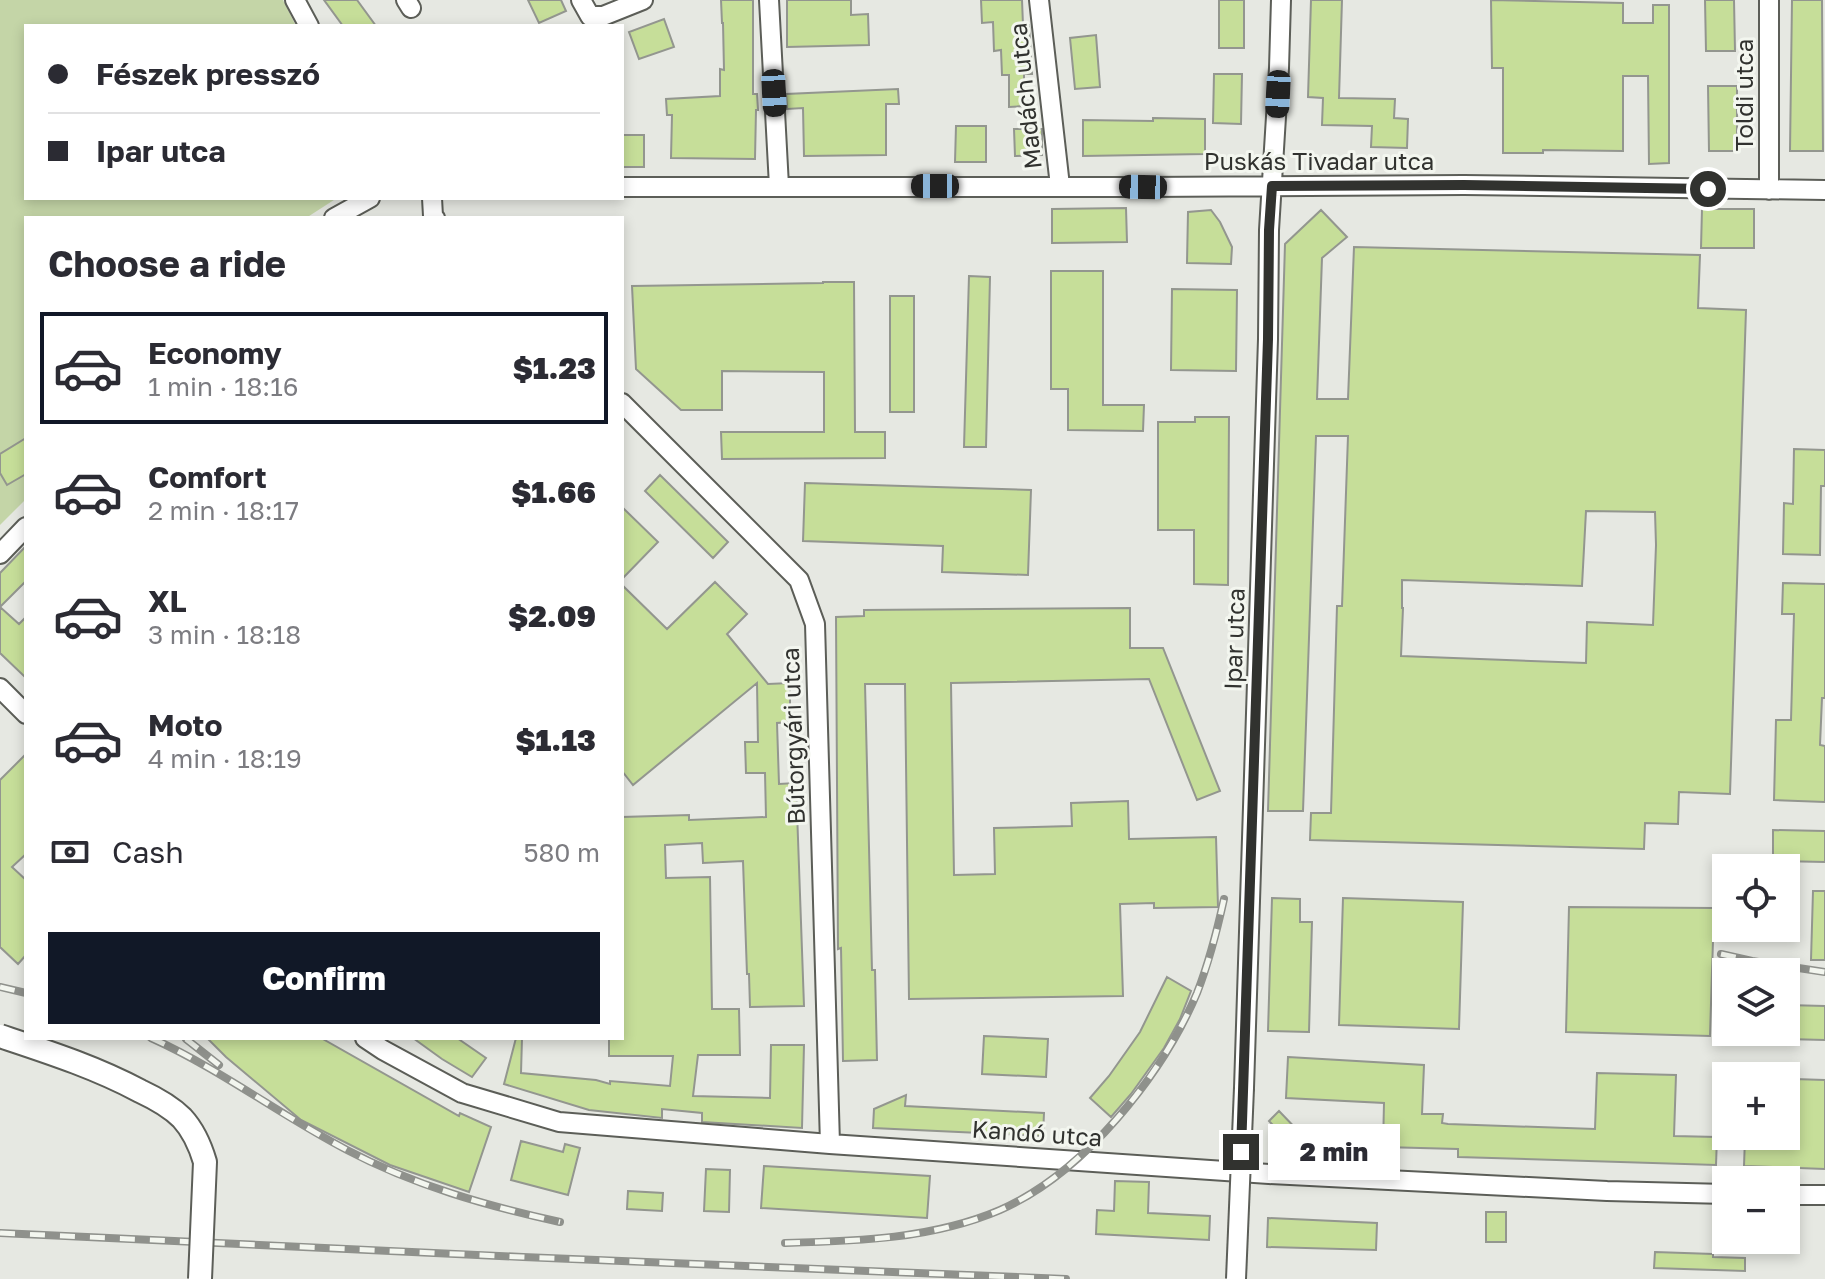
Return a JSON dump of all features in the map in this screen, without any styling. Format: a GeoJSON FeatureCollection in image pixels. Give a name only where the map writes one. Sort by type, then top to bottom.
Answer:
{"type":"FeatureCollection","features":[{"type":"Feature","properties":{"kind":"main road"},"geometry":{"type":"LineString","coordinates":[[0,1036],[122,1081],[164,1103],[193,1131],[205,1162],[200,1279]]}},
{"type":"Feature","properties":{"kind":"street"},"geometry":{"type":"LineString","coordinates":[[295,0],[308,24]]}},
{"type":"Feature","properties":{"kind":"street"},"geometry":{"type":"LineString","coordinates":[[593,15],[643,0]]}},
{"type":"Feature","properties":{"kind":"street"},"geometry":{"type":"LineString","coordinates":[[769,0],[779,186]]}},
{"type":"Feature","properties":{"kind":"street","name":"Madách utca"},"geometry":{"type":"LineString","coordinates":[[1039,0],[1060,186]]}},
{"type":"Feature","properties":{"kind":"street","name":"Ipar utca"},"geometry":{"type":"LineString","coordinates":[[1236,1279],[1268,355],[1269,230],[1281,0]]}},
{"type":"Feature","properties":{"kind":"street","name":"Toldi utca"},"geometry":{"type":"LineString","coordinates":[[1769,0],[1769,190]]}},
{"type":"Feature","properties":{"kind":"street","name":"Puskás Tivadar utca"},"geometry":{"type":"LineString","coordinates":[[624,187],[1464,185],[1825,190]]}},
{"type":"Feature","properties":{"kind":"street"},"geometry":{"type":"LineString","coordinates":[[338,216],[366,200]]}},
{"type":"Feature","properties":{"kind":"street","name":"Bútorgyári utca"},"geometry":{"type":"LineString","coordinates":[[624,405],[799,580],[815,624],[830,1144]]}},
{"type":"Feature","properties":{"kind":"street"},"geometry":{"type":"LineString","coordinates":[[0,554],[24,529]]}},
{"type":"Feature","properties":{"kind":"street"},"geometry":{"type":"LineString","coordinates":[[0,688],[24,712]]}},
{"type":"Feature","properties":{"kind":"street","name":"Kandó utca"},"geometry":{"type":"LineString","coordinates":[[368,1040],[462,1093],[559,1122],[1269,1174],[1712,1194]]}},
{"type":"Feature","properties":{"kind":"street"},"geometry":{"type":"LineString","coordinates":[[1800,1195],[1825,1195]]}},
{"type":"Feature","properties":{"kind":"green space"},"geometry":{"type":"Polygon","coordinates":[[[0,0],[283,0],[295,24],[24,24],[24,200],[334,200],[309,216],[24,216],[24,501],[0,525],[0,0]]]}},
{"type":"Feature","properties":{"kind":"building"},"geometry":{"type":"Polygon","coordinates":[[[324,0],[357,0],[375,24],[342,24],[324,0]]]}},
{"type":"Feature","properties":{"kind":"building"},"geometry":{"type":"Polygon","coordinates":[[[528,0],[561,0],[566,11],[539,23],[528,0]]]}},
{"type":"Feature","properties":{"kind":"building"},"geometry":{"type":"Polygon","coordinates":[[[721,0],[753,0],[753,94],[757,94],[758,110],[755,159],[671,158],[672,115],[667,115],[666,99],[720,96],[720,69],[724,70],[721,0]]]}},
{"type":"Feature","properties":{"kind":"building"},"geometry":{"type":"Polygon","coordinates":[[[787,0],[851,0],[851,15],[868,14],[869,45],[787,47],[787,0]]]}},
{"type":"Feature","properties":{"kind":"building"},"geometry":{"type":"Polygon","coordinates":[[[981,0],[1022,0],[1023,25],[1029,25],[1032,74],[1024,74],[1024,106],[1009,107],[1009,75],[1002,75],[1001,50],[994,51],[993,22],[982,23],[981,0]]]}},
{"type":"Feature","properties":{"kind":"building"},"geometry":{"type":"Polygon","coordinates":[[[1219,0],[1244,0],[1244,48],[1219,48],[1219,0]]]}},
{"type":"Feature","properties":{"kind":"building"},"geometry":{"type":"Polygon","coordinates":[[[1311,0],[1342,0],[1339,98],[1395,99],[1394,118],[1408,119],[1407,148],[1371,147],[1372,126],[1322,125],[1323,98],[1308,97],[1311,0]]]}},
{"type":"Feature","properties":{"kind":"building"},"geometry":{"type":"Polygon","coordinates":[[[1491,0],[1623,3],[1623,23],[1653,23],[1653,5],[1669,5],[1669,163],[1649,164],[1648,76],[1623,76],[1623,151],[1503,153],[1503,68],[1492,68],[1491,0]]]}},
{"type":"Feature","properties":{"kind":"building"},"geometry":{"type":"Polygon","coordinates":[[[1705,0],[1734,0],[1735,51],[1706,51],[1705,0]]]}},
{"type":"Feature","properties":{"kind":"building"},"geometry":{"type":"Polygon","coordinates":[[[1792,0],[1822,0],[1823,151],[1790,151],[1792,0]]]}},
{"type":"Feature","properties":{"kind":"building"},"geometry":{"type":"Polygon","coordinates":[[[664,19],[674,47],[639,59],[629,32],[664,19]]]}},
{"type":"Feature","properties":{"kind":"building"},"geometry":{"type":"Polygon","coordinates":[[[1096,35],[1100,87],[1075,89],[1070,38],[1096,35]]]}},
{"type":"Feature","properties":{"kind":"building"},"geometry":{"type":"Polygon","coordinates":[[[1214,74],[1242,74],[1241,124],[1213,123],[1214,74]]]}},
{"type":"Feature","properties":{"kind":"building"},"geometry":{"type":"Polygon","coordinates":[[[1708,86],[1737,86],[1737,151],[1709,151],[1708,86]]]}},
{"type":"Feature","properties":{"kind":"building"},"geometry":{"type":"Polygon","coordinates":[[[898,89],[899,104],[886,104],[886,155],[804,156],[803,108],[787,109],[786,94],[898,89]]]}},
{"type":"Feature","properties":{"kind":"building"},"geometry":{"type":"Polygon","coordinates":[[[1153,118],[1205,119],[1205,154],[1083,156],[1083,120],[1153,121],[1153,118]]]}},
{"type":"Feature","properties":{"kind":"building"},"geometry":{"type":"Polygon","coordinates":[[[956,126],[986,126],[986,162],[955,162],[956,126]]]}},
{"type":"Feature","properties":{"kind":"building"},"geometry":{"type":"Polygon","coordinates":[[[1014,129],[1042,129],[1042,155],[1015,156],[1014,129]]]}},
{"type":"Feature","properties":{"kind":"building"},"geometry":{"type":"Polygon","coordinates":[[[624,135],[644,135],[644,167],[624,167],[624,135]]]}},
{"type":"Feature","properties":{"kind":"building"},"geometry":{"type":"Polygon","coordinates":[[[1126,208],[1127,242],[1052,243],[1052,209],[1126,208]]]}},
{"type":"Feature","properties":{"kind":"building"},"geometry":{"type":"Polygon","coordinates":[[[1702,209],[1754,209],[1754,248],[1701,248],[1702,209]]]}},
{"type":"Feature","properties":{"kind":"building"},"geometry":{"type":"Polygon","coordinates":[[[1211,210],[1232,247],[1231,264],[1187,263],[1188,212],[1211,210]]]}},
{"type":"Feature","properties":{"kind":"building"},"geometry":{"type":"Polygon","coordinates":[[[1321,210],[1347,237],[1322,258],[1317,399],[1348,399],[1354,247],[1700,255],[1698,308],[1746,310],[1730,794],[1679,792],[1678,824],[1645,823],[1644,849],[1310,840],[1311,813],[1331,813],[1337,606],[1342,606],[1348,436],[1316,436],[1303,811],[1268,811],[1285,244],[1321,210]],[[1586,511],[1582,586],[1402,580],[1401,656],[1586,663],[1587,622],[1653,625],[1655,512],[1586,511]]]}},
{"type":"Feature","properties":{"kind":"building"},"geometry":{"type":"Polygon","coordinates":[[[1051,271],[1103,271],[1103,405],[1144,405],[1143,431],[1068,430],[1068,389],[1051,389],[1051,271]]]}},
{"type":"Feature","properties":{"kind":"building"},"geometry":{"type":"Polygon","coordinates":[[[969,276],[990,277],[986,447],[964,447],[969,276]]]}},
{"type":"Feature","properties":{"kind":"building"},"geometry":{"type":"Polygon","coordinates":[[[854,282],[855,432],[885,432],[885,458],[722,459],[721,432],[824,432],[824,372],[722,371],[722,410],[681,410],[636,369],[632,286],[854,282]]]}},
{"type":"Feature","properties":{"kind":"building"},"geometry":{"type":"Polygon","coordinates":[[[1172,289],[1237,290],[1236,371],[1171,370],[1172,289]]]}},
{"type":"Feature","properties":{"kind":"building"},"geometry":{"type":"Polygon","coordinates":[[[890,296],[914,296],[914,412],[890,412],[890,296]]]}},
{"type":"Feature","properties":{"kind":"building"},"geometry":{"type":"Polygon","coordinates":[[[1195,417],[1229,417],[1228,585],[1194,584],[1194,530],[1158,530],[1158,422],[1195,422],[1195,417]]]}},
{"type":"Feature","properties":{"kind":"building"},"geometry":{"type":"Polygon","coordinates":[[[24,439],[24,475],[7,485],[0,473],[0,454],[24,439]]]}},
{"type":"Feature","properties":{"kind":"building"},"geometry":{"type":"Polygon","coordinates":[[[1794,449],[1825,450],[1820,555],[1783,554],[1784,503],[1793,504],[1794,449]]]}},
{"type":"Feature","properties":{"kind":"building"},"geometry":{"type":"Polygon","coordinates":[[[660,475],[728,542],[713,558],[645,491],[660,475]]]}},
{"type":"Feature","properties":{"kind":"building"},"geometry":{"type":"Polygon","coordinates":[[[805,483],[1031,490],[1028,575],[942,572],[943,546],[803,541],[805,483]]]}},
{"type":"Feature","properties":{"kind":"building"},"geometry":{"type":"Polygon","coordinates":[[[624,509],[658,542],[624,577],[624,509]]]}},
{"type":"Feature","properties":{"kind":"building"},"geometry":{"type":"Polygon","coordinates":[[[24,548],[24,583],[0,607],[0,573],[24,548]]]}},
{"type":"Feature","properties":{"kind":"building"},"geometry":{"type":"Polygon","coordinates":[[[715,582],[747,614],[727,634],[768,684],[790,683],[790,722],[777,723],[779,784],[796,783],[804,1006],[750,1007],[743,861],[703,863],[702,843],[665,845],[666,878],[710,877],[712,1009],[739,1009],[740,1055],[698,1055],[693,1096],[770,1098],[771,1045],[804,1045],[802,1128],[702,1122],[702,1113],[662,1109],[662,1118],[589,1110],[504,1084],[515,1040],[522,1040],[521,1073],[610,1084],[610,1081],[670,1086],[673,1056],[609,1056],[609,1040],[624,1040],[624,817],[689,815],[689,820],[766,817],[765,773],[746,773],[745,742],[758,742],[757,683],[633,785],[624,774],[624,587],[667,629],[715,582]]]}},
{"type":"Feature","properties":{"kind":"building"},"geometry":{"type":"Polygon","coordinates":[[[1783,583],[1825,584],[1825,698],[1822,698],[1820,745],[1825,746],[1825,802],[1774,800],[1776,720],[1791,720],[1794,614],[1782,614],[1783,583]]]}},
{"type":"Feature","properties":{"kind":"building"},"geometry":{"type":"Polygon","coordinates":[[[0,607],[19,624],[24,619],[24,676],[0,653],[0,607]]]}},
{"type":"Feature","properties":{"kind":"building"},"geometry":{"type":"Polygon","coordinates":[[[1130,608],[1130,648],[1163,648],[1220,791],[1197,800],[1149,679],[951,683],[954,875],[995,874],[994,828],[1072,826],[1071,803],[1128,801],[1129,839],[1216,837],[1218,907],[1154,908],[1154,903],[1120,904],[1123,996],[909,999],[905,684],[865,684],[877,1060],[843,1061],[841,948],[838,949],[836,617],[864,616],[864,610],[1130,608]]]}},
{"type":"Feature","properties":{"kind":"building"},"geometry":{"type":"Polygon","coordinates":[[[24,756],[24,856],[12,867],[24,878],[24,957],[18,964],[0,947],[0,780],[24,756]]]}},
{"type":"Feature","properties":{"kind":"building"},"geometry":{"type":"Polygon","coordinates":[[[1773,830],[1825,831],[1825,862],[1800,862],[1800,854],[1773,854],[1773,830]]]}},
{"type":"Feature","properties":{"kind":"building"},"geometry":{"type":"Polygon","coordinates":[[[1813,891],[1825,891],[1825,960],[1811,960],[1813,891]]]}},
{"type":"Feature","properties":{"kind":"building"},"geometry":{"type":"Polygon","coordinates":[[[1272,898],[1300,899],[1300,922],[1312,922],[1309,1032],[1268,1031],[1272,898]]]}},
{"type":"Feature","properties":{"kind":"building"},"geometry":{"type":"Polygon","coordinates":[[[1343,898],[1463,902],[1459,1029],[1339,1025],[1343,898]]]}},
{"type":"Feature","properties":{"kind":"building"},"geometry":{"type":"Polygon","coordinates":[[[1569,907],[1712,908],[1710,1036],[1566,1032],[1569,907]]]}},
{"type":"Feature","properties":{"kind":"building"},"geometry":{"type":"Polygon","coordinates":[[[1167,977],[1191,991],[1180,1019],[1164,1048],[1111,1117],[1090,1098],[1140,1032],[1167,977]]]}},
{"type":"Feature","properties":{"kind":"building"},"geometry":{"type":"Polygon","coordinates":[[[1800,1005],[1825,1006],[1825,1040],[1800,1039],[1800,1005]]]}},
{"type":"Feature","properties":{"kind":"building"},"geometry":{"type":"Polygon","coordinates":[[[984,1036],[1048,1039],[1046,1077],[982,1074],[984,1036]]]}},
{"type":"Feature","properties":{"kind":"building"},"geometry":{"type":"Polygon","coordinates":[[[209,1040],[325,1040],[459,1116],[460,1113],[491,1127],[469,1192],[390,1165],[301,1120],[209,1040]]]}},
{"type":"Feature","properties":{"kind":"building"},"geometry":{"type":"Polygon","coordinates":[[[416,1040],[460,1040],[486,1058],[472,1077],[416,1040]]]}},
{"type":"Feature","properties":{"kind":"building"},"geometry":{"type":"Polygon","coordinates":[[[1288,1057],[1424,1065],[1422,1114],[1443,1114],[1442,1123],[1595,1129],[1597,1073],[1676,1075],[1674,1136],[1712,1137],[1712,1150],[1717,1150],[1716,1165],[1458,1157],[1458,1149],[1383,1147],[1384,1103],[1286,1098],[1288,1057]]]}},
{"type":"Feature","properties":{"kind":"building"},"geometry":{"type":"Polygon","coordinates":[[[1800,1079],[1825,1080],[1825,1169],[1744,1166],[1745,1150],[1800,1150],[1800,1079]]]}},
{"type":"Feature","properties":{"kind":"building"},"geometry":{"type":"Polygon","coordinates":[[[906,1095],[905,1106],[1044,1113],[1043,1136],[873,1128],[874,1109],[906,1095]]]}},
{"type":"Feature","properties":{"kind":"building"},"geometry":{"type":"Polygon","coordinates":[[[1279,1111],[1303,1136],[1381,1140],[1380,1154],[1297,1151],[1269,1121],[1279,1111]]]}},
{"type":"Feature","properties":{"kind":"building"},"geometry":{"type":"Polygon","coordinates":[[[521,1141],[563,1152],[565,1144],[580,1148],[568,1195],[511,1180],[521,1141]]]}},
{"type":"Feature","properties":{"kind":"building"},"geometry":{"type":"Polygon","coordinates":[[[764,1166],[930,1176],[927,1218],[761,1208],[764,1166]]]}},
{"type":"Feature","properties":{"kind":"building"},"geometry":{"type":"Polygon","coordinates":[[[706,1169],[730,1170],[729,1212],[704,1211],[706,1169]]]}},
{"type":"Feature","properties":{"kind":"building"},"geometry":{"type":"Polygon","coordinates":[[[1115,1181],[1149,1182],[1148,1213],[1210,1216],[1209,1240],[1096,1234],[1097,1210],[1114,1211],[1115,1181]]]}},
{"type":"Feature","properties":{"kind":"building"},"geometry":{"type":"Polygon","coordinates":[[[628,1191],[663,1193],[662,1211],[627,1209],[628,1191]]]}},
{"type":"Feature","properties":{"kind":"building"},"geometry":{"type":"Polygon","coordinates":[[[1486,1212],[1506,1212],[1506,1242],[1486,1242],[1486,1212]]]}},
{"type":"Feature","properties":{"kind":"building"},"geometry":{"type":"Polygon","coordinates":[[[1268,1218],[1377,1223],[1376,1250],[1267,1247],[1268,1218]]]}},
{"type":"Feature","properties":{"kind":"building"},"geometry":{"type":"Polygon","coordinates":[[[1655,1252],[1745,1258],[1745,1271],[1654,1268],[1655,1252]]]}},
{"type":"Feature","properties":{"kind":"railway"},"geometry":{"type":"LineString","coordinates":[[785,1243],[894,1237],[948,1227],[1000,1210],[1061,1172],[1117,1119],[1163,1057],[1197,993],[1224,899]]}},
{"type":"Feature","properties":{"kind":"railway"},"geometry":{"type":"LineString","coordinates":[[1721,954],[1825,972]]}},
{"type":"Feature","properties":{"kind":"railway"},"geometry":{"type":"LineString","coordinates":[[0,987],[24,993]]}},
{"type":"Feature","properties":{"kind":"railway"},"geometry":{"type":"LineString","coordinates":[[155,1040],[322,1136],[398,1174],[451,1193],[560,1222]]}},
{"type":"Feature","properties":{"kind":"railway"},"geometry":{"type":"LineString","coordinates":[[187,1040],[219,1065]]}},
{"type":"Feature","properties":{"kind":"railway"},"geometry":{"type":"LineString","coordinates":[[0,1233],[1066,1279]]}},
{"type":"Feature","properties":{"kind":"route"},"geometry":{"type":"LineString","coordinates":[[1241,1152],[1272,186],[1708,189]]}}]}
